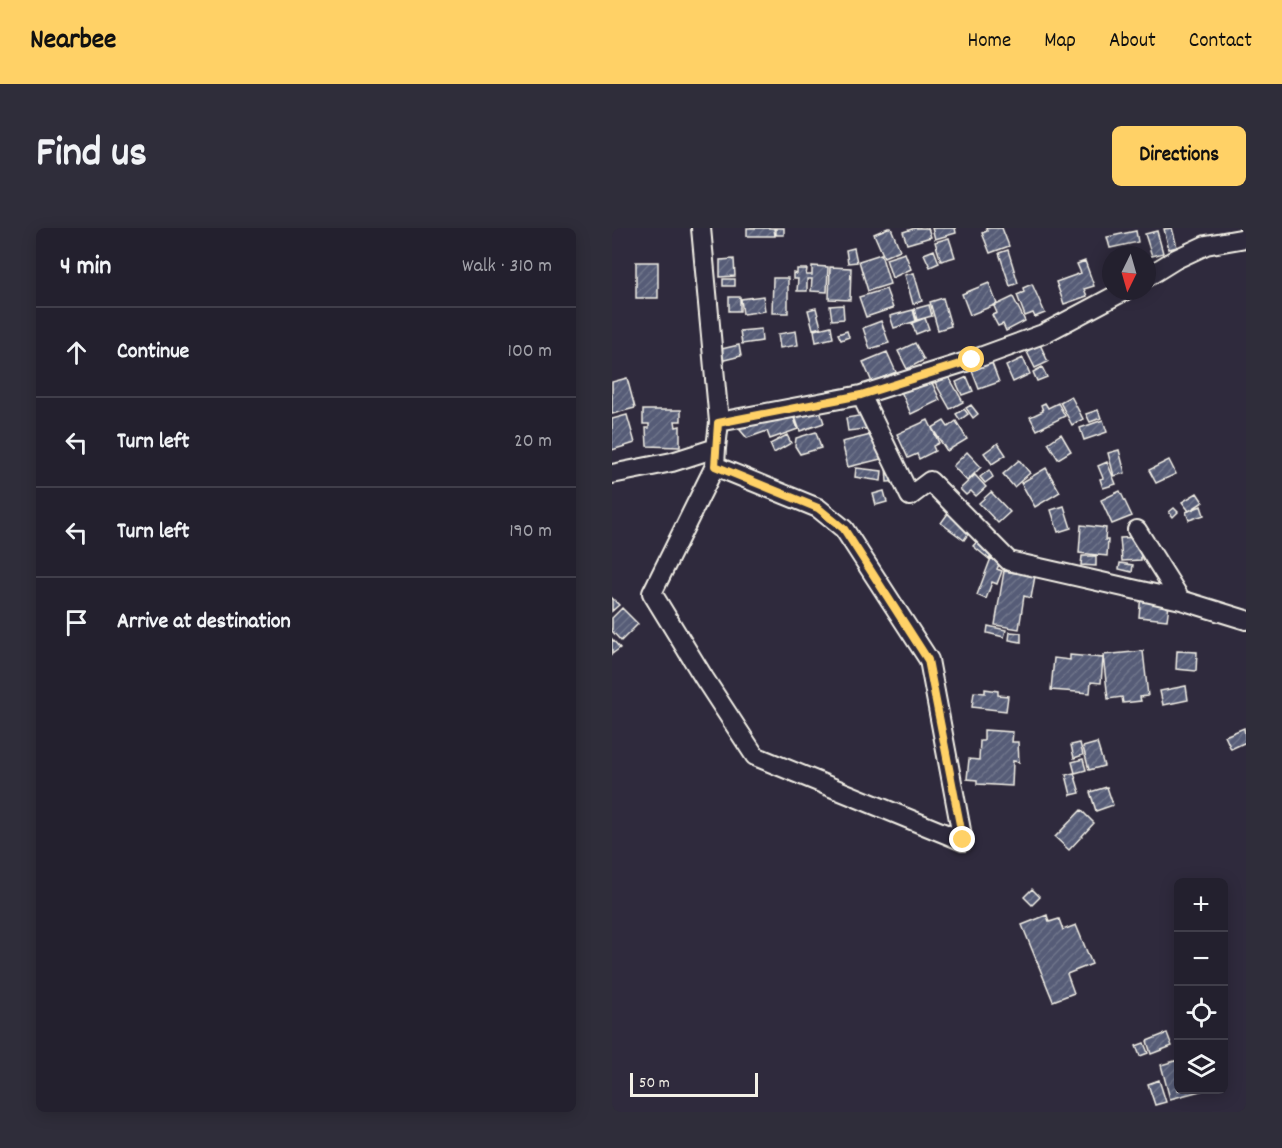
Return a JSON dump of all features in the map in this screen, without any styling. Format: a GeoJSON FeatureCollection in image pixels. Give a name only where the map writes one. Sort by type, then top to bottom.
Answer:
{"type":"FeatureCollection","features":[{"type":"Feature","properties":{"kind":"street"},"geometry":{"type":"LineString","coordinates":[[612,474],[672,462],[716,457],[818,508],[844,529],[928,660],[963,840],[755,756],[652,593],[716,457],[718,423],[701,228]]}},
{"type":"Feature","properties":{"kind":"street"},"geometry":{"type":"LineString","coordinates":[[1156,271],[1176,259],[1206,246],[1246,238]]}},
{"type":"Feature","properties":{"kind":"street"},"geometry":{"type":"LineString","coordinates":[[718,423],[861,395],[972,360],[1042,334],[1107,300]]}},
{"type":"Feature","properties":{"kind":"street"},"geometry":{"type":"LineString","coordinates":[[861,395],[910,496],[930,481],[1009,561],[1181,600],[1246,620]]}},
{"type":"Feature","properties":{"kind":"street"},"geometry":{"type":"LineString","coordinates":[[1137,530],[1181,600]]}},
{"type":"Feature","properties":{"kind":"building"},"geometry":{"type":"Polygon","coordinates":[[[747,228],[784,228],[784,235],[776,235],[776,229],[774,229],[775,236],[747,236],[747,228]]]}},
{"type":"Feature","properties":{"kind":"building"},"geometry":{"type":"Polygon","coordinates":[[[891,228],[900,250],[884,257],[874,234],[891,228]]]}},
{"type":"Feature","properties":{"kind":"building"},"geometry":{"type":"Polygon","coordinates":[[[915,228],[928,228],[931,237],[907,244],[903,232],[915,228]]]}},
{"type":"Feature","properties":{"kind":"building"},"geometry":{"type":"Polygon","coordinates":[[[932,228],[955,228],[956,233],[935,239],[932,228]]]}},
{"type":"Feature","properties":{"kind":"building"},"geometry":{"type":"Polygon","coordinates":[[[986,228],[1002,228],[1009,246],[990,253],[982,233],[987,231],[986,228]]]}},
{"type":"Feature","properties":{"kind":"building"},"geometry":{"type":"Polygon","coordinates":[[[1172,228],[1177,247],[1169,249],[1164,229],[1172,228]]]}},
{"type":"Feature","properties":{"kind":"building"},"geometry":{"type":"Polygon","coordinates":[[[1136,231],[1138,242],[1109,246],[1107,237],[1136,231]]]}},
{"type":"Feature","properties":{"kind":"building"},"geometry":{"type":"Polygon","coordinates":[[[1157,231],[1163,253],[1156,255],[1156,246],[1149,246],[1145,234],[1157,231]]]}},
{"type":"Feature","properties":{"kind":"building"},"geometry":{"type":"Polygon","coordinates":[[[949,238],[955,257],[941,261],[935,242],[949,238]]]}},
{"type":"Feature","properties":{"kind":"building"},"geometry":{"type":"Polygon","coordinates":[[[854,248],[857,262],[848,263],[846,250],[854,248]]]}},
{"type":"Feature","properties":{"kind":"building"},"geometry":{"type":"Polygon","coordinates":[[[934,250],[939,263],[930,267],[924,254],[934,250]]]}},
{"type":"Feature","properties":{"kind":"building"},"geometry":{"type":"Polygon","coordinates":[[[1008,250],[1018,283],[1010,286],[999,253],[1008,250]]]}},
{"type":"Feature","properties":{"kind":"building"},"geometry":{"type":"Polygon","coordinates":[[[905,253],[911,269],[892,278],[886,259],[905,253]]]}},
{"type":"Feature","properties":{"kind":"building"},"geometry":{"type":"Polygon","coordinates":[[[881,254],[890,284],[868,291],[859,261],[881,254]]]}},
{"type":"Feature","properties":{"kind":"building"},"geometry":{"type":"Polygon","coordinates":[[[734,259],[735,276],[720,277],[720,260],[734,259]]]}},
{"type":"Feature","properties":{"kind":"building"},"geometry":{"type":"Polygon","coordinates":[[[1085,261],[1094,286],[1084,289],[1087,296],[1064,304],[1056,282],[1081,273],[1077,264],[1085,261]]]}},
{"type":"Feature","properties":{"kind":"building"},"geometry":{"type":"Polygon","coordinates":[[[636,262],[658,262],[658,298],[636,298],[636,262]]]}},
{"type":"Feature","properties":{"kind":"building"},"geometry":{"type":"Polygon","coordinates":[[[812,266],[828,267],[827,292],[811,291],[812,279],[807,279],[807,291],[797,291],[798,279],[793,279],[793,273],[797,274],[797,269],[807,269],[806,275],[812,275],[812,266]]]}},
{"type":"Feature","properties":{"kind":"building"},"geometry":{"type":"Polygon","coordinates":[[[830,267],[851,268],[850,300],[829,299],[830,267]]]}},
{"type":"Feature","properties":{"kind":"building"},"geometry":{"type":"Polygon","coordinates":[[[914,273],[922,301],[913,304],[905,275],[914,273]]]}},
{"type":"Feature","properties":{"kind":"building"},"geometry":{"type":"Polygon","coordinates":[[[773,278],[788,278],[788,313],[772,313],[773,278]]]}},
{"type":"Feature","properties":{"kind":"building"},"geometry":{"type":"Polygon","coordinates":[[[723,279],[735,279],[735,286],[723,286],[723,279]]]}},
{"type":"Feature","properties":{"kind":"building"},"geometry":{"type":"Polygon","coordinates":[[[989,283],[997,304],[970,315],[962,294],[989,283]]]}},
{"type":"Feature","properties":{"kind":"building"},"geometry":{"type":"Polygon","coordinates":[[[1032,284],[1045,313],[1035,317],[1033,313],[1025,316],[1017,295],[1024,292],[1023,288],[1032,284]]]}},
{"type":"Feature","properties":{"kind":"building"},"geometry":{"type":"Polygon","coordinates":[[[886,289],[893,308],[866,317],[859,297],[886,289]]]}},
{"type":"Feature","properties":{"kind":"building"},"geometry":{"type":"Polygon","coordinates":[[[763,296],[765,311],[743,314],[741,299],[763,296]]]}},
{"type":"Feature","properties":{"kind":"building"},"geometry":{"type":"Polygon","coordinates":[[[729,297],[740,297],[740,311],[729,311],[729,297]]]}},
{"type":"Feature","properties":{"kind":"building"},"geometry":{"type":"Polygon","coordinates":[[[1013,297],[1025,321],[1006,331],[1003,324],[998,326],[992,315],[997,313],[994,306],[1013,297]]]}},
{"type":"Feature","properties":{"kind":"building"},"geometry":{"type":"Polygon","coordinates":[[[943,298],[951,326],[938,330],[930,302],[943,298]]]}},
{"type":"Feature","properties":{"kind":"building"},"geometry":{"type":"Polygon","coordinates":[[[843,305],[844,319],[832,320],[830,306],[843,305]]]}},
{"type":"Feature","properties":{"kind":"building"},"geometry":{"type":"Polygon","coordinates":[[[929,305],[932,316],[917,320],[914,309],[929,305]]]}},
{"type":"Feature","properties":{"kind":"building"},"geometry":{"type":"Polygon","coordinates":[[[816,308],[821,327],[813,329],[808,310],[816,308]]]}},
{"type":"Feature","properties":{"kind":"building"},"geometry":{"type":"Polygon","coordinates":[[[913,310],[916,321],[894,328],[890,316],[913,310]]]}},
{"type":"Feature","properties":{"kind":"building"},"geometry":{"type":"Polygon","coordinates":[[[925,318],[929,329],[916,334],[912,323],[925,318]]]}},
{"type":"Feature","properties":{"kind":"building"},"geometry":{"type":"Polygon","coordinates":[[[881,321],[889,343],[870,349],[863,328],[881,321]]]}},
{"type":"Feature","properties":{"kind":"building"},"geometry":{"type":"Polygon","coordinates":[[[831,326],[833,338],[816,342],[814,330],[831,326]]]}},
{"type":"Feature","properties":{"kind":"building"},"geometry":{"type":"Polygon","coordinates":[[[761,329],[762,341],[742,344],[740,331],[761,329]]]}},
{"type":"Feature","properties":{"kind":"building"},"geometry":{"type":"Polygon","coordinates":[[[796,331],[798,345],[780,348],[778,334],[796,331]]]}},
{"type":"Feature","properties":{"kind":"building"},"geometry":{"type":"Polygon","coordinates":[[[847,331],[849,337],[841,340],[838,334],[847,331]]]}},
{"type":"Feature","properties":{"kind":"building"},"geometry":{"type":"Polygon","coordinates":[[[1039,342],[1048,362],[1035,368],[1025,348],[1039,342]]]}},
{"type":"Feature","properties":{"kind":"building"},"geometry":{"type":"Polygon","coordinates":[[[915,343],[924,360],[907,369],[898,351],[915,343]]]}},
{"type":"Feature","properties":{"kind":"building"},"geometry":{"type":"Polygon","coordinates":[[[739,345],[741,356],[720,361],[717,350],[739,345]]]}},
{"type":"Feature","properties":{"kind":"building"},"geometry":{"type":"Polygon","coordinates":[[[887,352],[896,372],[872,382],[863,362],[887,352]]]}},
{"type":"Feature","properties":{"kind":"building"},"geometry":{"type":"Polygon","coordinates":[[[990,358],[999,382],[979,389],[970,366],[990,358]]]}},
{"type":"Feature","properties":{"kind":"building"},"geometry":{"type":"Polygon","coordinates":[[[1023,358],[1030,374],[1013,382],[1006,366],[1023,358]]]}},
{"type":"Feature","properties":{"kind":"building"},"geometry":{"type":"Polygon","coordinates":[[[1042,367],[1047,377],[1037,381],[1033,372],[1042,367]]]}},
{"type":"Feature","properties":{"kind":"building"},"geometry":{"type":"Polygon","coordinates":[[[945,370],[963,402],[950,409],[932,377],[945,370]]]}},
{"type":"Feature","properties":{"kind":"building"},"geometry":{"type":"Polygon","coordinates":[[[928,374],[940,400],[911,414],[899,387],[928,374]]]}},
{"type":"Feature","properties":{"kind":"building"},"geometry":{"type":"Polygon","coordinates":[[[967,377],[973,391],[962,395],[956,382],[967,377]]]}},
{"type":"Feature","properties":{"kind":"building"},"geometry":{"type":"Polygon","coordinates":[[[627,378],[635,408],[612,414],[612,382],[627,378]]]}},
{"type":"Feature","properties":{"kind":"building"},"geometry":{"type":"Polygon","coordinates":[[[1071,396],[1083,419],[1072,425],[1060,402],[1071,396]]]}},
{"type":"Feature","properties":{"kind":"building"},"geometry":{"type":"Polygon","coordinates":[[[817,402],[824,423],[800,431],[793,411],[817,402]]]}},
{"type":"Feature","properties":{"kind":"building"},"geometry":{"type":"Polygon","coordinates":[[[1045,403],[1048,408],[1058,403],[1065,416],[1037,430],[1030,417],[1043,411],[1041,405],[1045,403]]]}},
{"type":"Feature","properties":{"kind":"building"},"geometry":{"type":"Polygon","coordinates":[[[789,405],[798,429],[770,439],[767,431],[747,438],[735,424],[789,405]]]}},
{"type":"Feature","properties":{"kind":"building"},"geometry":{"type":"Polygon","coordinates":[[[971,405],[978,414],[973,418],[966,408],[971,405]]]}},
{"type":"Feature","properties":{"kind":"building"},"geometry":{"type":"Polygon","coordinates":[[[964,409],[968,414],[960,420],[956,414],[964,409]]]}},
{"type":"Feature","properties":{"kind":"building"},"geometry":{"type":"Polygon","coordinates":[[[643,410],[681,410],[681,421],[675,421],[676,427],[680,426],[680,447],[647,446],[646,428],[649,428],[649,424],[643,424],[643,410]]]}},
{"type":"Feature","properties":{"kind":"building"},"geometry":{"type":"Polygon","coordinates":[[[1098,410],[1101,418],[1090,422],[1086,414],[1098,410]]]}},
{"type":"Feature","properties":{"kind":"building"},"geometry":{"type":"Polygon","coordinates":[[[870,414],[873,428],[848,431],[846,418],[870,414]]]}},
{"type":"Feature","properties":{"kind":"building"},"geometry":{"type":"Polygon","coordinates":[[[627,415],[635,443],[612,450],[612,419],[627,415]]]}},
{"type":"Feature","properties":{"kind":"building"},"geometry":{"type":"Polygon","coordinates":[[[928,420],[939,443],[933,446],[935,451],[919,459],[917,454],[908,458],[897,434],[928,420]]]}},
{"type":"Feature","properties":{"kind":"building"},"geometry":{"type":"Polygon","coordinates":[[[1103,420],[1107,432],[1084,440],[1080,428],[1103,420]]]}},
{"type":"Feature","properties":{"kind":"building"},"geometry":{"type":"Polygon","coordinates":[[[944,421],[948,427],[956,421],[967,439],[947,451],[932,428],[944,421]]]}},
{"type":"Feature","properties":{"kind":"building"},"geometry":{"type":"Polygon","coordinates":[[[816,432],[821,448],[800,454],[795,446],[796,438],[816,432]]]}},
{"type":"Feature","properties":{"kind":"building"},"geometry":{"type":"Polygon","coordinates":[[[875,434],[881,459],[848,467],[842,442],[875,434]]]}},
{"type":"Feature","properties":{"kind":"building"},"geometry":{"type":"Polygon","coordinates":[[[1061,434],[1071,451],[1058,459],[1048,443],[1061,434]]]}},
{"type":"Feature","properties":{"kind":"building"},"geometry":{"type":"Polygon","coordinates":[[[787,435],[791,443],[774,453],[770,444],[787,435]]]}},
{"type":"Feature","properties":{"kind":"building"},"geometry":{"type":"Polygon","coordinates":[[[998,443],[1006,455],[992,464],[984,453],[998,443]]]}},
{"type":"Feature","properties":{"kind":"building"},"geometry":{"type":"Polygon","coordinates":[[[1119,450],[1125,473],[1114,476],[1108,453],[1119,450]]]}},
{"type":"Feature","properties":{"kind":"building"},"geometry":{"type":"Polygon","coordinates":[[[967,452],[981,467],[967,481],[953,466],[967,452]]]}},
{"type":"Feature","properties":{"kind":"building"},"geometry":{"type":"Polygon","coordinates":[[[1019,460],[1030,473],[1014,487],[1003,474],[1019,460]]]}},
{"type":"Feature","properties":{"kind":"building"},"geometry":{"type":"Polygon","coordinates":[[[1169,460],[1176,474],[1156,483],[1149,470],[1169,460]]]}},
{"type":"Feature","properties":{"kind":"building"},"geometry":{"type":"Polygon","coordinates":[[[1107,462],[1116,484],[1103,488],[1100,479],[1103,478],[1098,466],[1107,462]]]}},
{"type":"Feature","properties":{"kind":"building"},"geometry":{"type":"Polygon","coordinates":[[[886,466],[904,481],[887,482],[886,466]]]}},
{"type":"Feature","properties":{"kind":"building"},"geometry":{"type":"Polygon","coordinates":[[[856,468],[882,471],[881,481],[855,477],[856,468]]]}},
{"type":"Feature","properties":{"kind":"building"},"geometry":{"type":"Polygon","coordinates":[[[1046,468],[1060,492],[1035,507],[1021,483],[1046,468]]]}},
{"type":"Feature","properties":{"kind":"building"},"geometry":{"type":"Polygon","coordinates":[[[989,470],[993,477],[985,483],[980,477],[989,470]]]}},
{"type":"Feature","properties":{"kind":"building"},"geometry":{"type":"Polygon","coordinates":[[[975,475],[986,487],[976,496],[971,491],[966,495],[960,489],[975,475]]]}},
{"type":"Feature","properties":{"kind":"building"},"geometry":{"type":"Polygon","coordinates":[[[884,491],[887,502],[876,505],[873,494],[884,491]]]}},
{"type":"Feature","properties":{"kind":"building"},"geometry":{"type":"Polygon","coordinates":[[[1120,491],[1132,516],[1112,524],[1101,500],[1120,491]]]}},
{"type":"Feature","properties":{"kind":"building"},"geometry":{"type":"Polygon","coordinates":[[[991,492],[1010,512],[998,523],[979,503],[991,492]]]}},
{"type":"Feature","properties":{"kind":"building"},"geometry":{"type":"Polygon","coordinates":[[[1197,493],[1203,502],[1189,511],[1182,502],[1197,493]]]}},
{"type":"Feature","properties":{"kind":"building"},"geometry":{"type":"Polygon","coordinates":[[[1064,506],[1071,528],[1058,532],[1051,510],[1064,506]]]}},
{"type":"Feature","properties":{"kind":"building"},"geometry":{"type":"Polygon","coordinates":[[[1201,506],[1204,515],[1189,520],[1186,512],[1201,506]]]}},
{"type":"Feature","properties":{"kind":"building"},"geometry":{"type":"Polygon","coordinates":[[[1174,508],[1178,512],[1173,517],[1169,512],[1174,508]]]}},
{"type":"Feature","properties":{"kind":"building"},"geometry":{"type":"Polygon","coordinates":[[[949,512],[977,521],[964,540],[941,523],[949,512]]]}},
{"type":"Feature","properties":{"kind":"building"},"geometry":{"type":"Polygon","coordinates":[[[1081,525],[1106,528],[1107,556],[1079,553],[1081,525]]]}},
{"type":"Feature","properties":{"kind":"building"},"geometry":{"type":"Polygon","coordinates":[[[988,530],[1003,543],[989,559],[973,546],[988,530]]]}},
{"type":"Feature","properties":{"kind":"building"},"geometry":{"type":"Polygon","coordinates":[[[1140,537],[1141,560],[1122,561],[1120,538],[1140,537]]]}},
{"type":"Feature","properties":{"kind":"building"},"geometry":{"type":"Polygon","coordinates":[[[1082,556],[1096,556],[1096,566],[1081,565],[1082,556]]]}},
{"type":"Feature","properties":{"kind":"building"},"geometry":{"type":"Polygon","coordinates":[[[991,558],[1000,562],[997,569],[1002,571],[997,584],[992,582],[986,599],[977,595],[991,558]]]}},
{"type":"Feature","properties":{"kind":"building"},"geometry":{"type":"Polygon","coordinates":[[[1120,563],[1133,565],[1132,572],[1119,569],[1120,563]]]}},
{"type":"Feature","properties":{"kind":"building"},"geometry":{"type":"Polygon","coordinates":[[[1004,571],[1035,576],[1031,598],[1024,596],[1019,629],[995,625],[1004,571]]]}},
{"type":"Feature","properties":{"kind":"building"},"geometry":{"type":"Polygon","coordinates":[[[1141,594],[1170,597],[1167,620],[1139,617],[1141,594]]]}},
{"type":"Feature","properties":{"kind":"building"},"geometry":{"type":"Polygon","coordinates":[[[612,598],[619,605],[612,611],[612,598]]]}},
{"type":"Feature","properties":{"kind":"building"},"geometry":{"type":"Polygon","coordinates":[[[622,608],[638,624],[621,641],[612,631],[612,618],[622,608]]]}},
{"type":"Feature","properties":{"kind":"building"},"geometry":{"type":"Polygon","coordinates":[[[988,626],[1006,630],[1004,637],[987,633],[988,626]]]}},
{"type":"Feature","properties":{"kind":"building"},"geometry":{"type":"Polygon","coordinates":[[[1010,632],[1021,633],[1021,642],[1009,640],[1010,632]]]}},
{"type":"Feature","properties":{"kind":"building"},"geometry":{"type":"Polygon","coordinates":[[[612,639],[620,648],[612,654],[612,639]]]}},
{"type":"Feature","properties":{"kind":"building"},"geometry":{"type":"Polygon","coordinates":[[[1143,651],[1148,696],[1140,697],[1141,701],[1123,703],[1122,697],[1108,699],[1103,655],[1143,651]]]}},
{"type":"Feature","properties":{"kind":"building"},"geometry":{"type":"Polygon","coordinates":[[[1177,651],[1197,652],[1196,671],[1176,669],[1177,651]]]}},
{"type":"Feature","properties":{"kind":"building"},"geometry":{"type":"Polygon","coordinates":[[[1070,655],[1103,658],[1101,683],[1091,682],[1090,693],[1051,690],[1054,658],[1070,660],[1070,655]]]}},
{"type":"Feature","properties":{"kind":"building"},"geometry":{"type":"Polygon","coordinates":[[[1186,686],[1188,700],[1163,705],[1160,691],[1186,686]]]}},
{"type":"Feature","properties":{"kind":"building"},"geometry":{"type":"Polygon","coordinates":[[[985,689],[998,691],[998,695],[1008,696],[1006,711],[972,707],[974,692],[985,693],[985,689]]]}},
{"type":"Feature","properties":{"kind":"building"},"geometry":{"type":"Polygon","coordinates":[[[1244,728],[1246,742],[1231,749],[1225,736],[1244,728]]]}},
{"type":"Feature","properties":{"kind":"building"},"geometry":{"type":"Polygon","coordinates":[[[984,730],[1013,732],[1012,742],[1018,742],[1019,762],[1013,761],[1012,786],[977,784],[977,780],[967,779],[969,759],[979,760],[980,741],[984,741],[984,730]]]}},
{"type":"Feature","properties":{"kind":"building"},"geometry":{"type":"Polygon","coordinates":[[[1080,743],[1083,755],[1074,758],[1071,745],[1080,743]]]}},
{"type":"Feature","properties":{"kind":"building"},"geometry":{"type":"Polygon","coordinates":[[[1097,743],[1104,766],[1089,770],[1083,747],[1097,743]]]}},
{"type":"Feature","properties":{"kind":"building"},"geometry":{"type":"Polygon","coordinates":[[[1083,759],[1086,770],[1075,773],[1072,762],[1083,759]]]}},
{"type":"Feature","properties":{"kind":"building"},"geometry":{"type":"Polygon","coordinates":[[[1074,773],[1080,793],[1071,795],[1066,775],[1074,773]]]}},
{"type":"Feature","properties":{"kind":"building"},"geometry":{"type":"Polygon","coordinates":[[[1107,787],[1113,805],[1096,811],[1090,792],[1107,787]]]}},
{"type":"Feature","properties":{"kind":"building"},"geometry":{"type":"Polygon","coordinates":[[[1081,810],[1094,823],[1069,850],[1055,837],[1081,810]]]}},
{"type":"Feature","properties":{"kind":"building"},"geometry":{"type":"Polygon","coordinates":[[[1032,889],[1040,897],[1032,905],[1024,897],[1032,889]]]}},
{"type":"Feature","properties":{"kind":"building"},"geometry":{"type":"Polygon","coordinates":[[[1047,915],[1049,922],[1059,919],[1063,930],[1076,925],[1092,964],[1067,974],[1074,993],[1053,1001],[1022,925],[1047,915]]]}},
{"type":"Feature","properties":{"kind":"building"},"geometry":{"type":"Polygon","coordinates":[[[1167,1033],[1172,1046],[1151,1054],[1147,1041],[1167,1033]]]}},
{"type":"Feature","properties":{"kind":"building"},"geometry":{"type":"Polygon","coordinates":[[[1144,1043],[1148,1053],[1140,1056],[1136,1046],[1144,1043]]]}},
{"type":"Feature","properties":{"kind":"building"},"geometry":{"type":"Polygon","coordinates":[[[1174,1061],[1174,1094],[1189,1094],[1170,1099],[1161,1065],[1174,1061]]]}},
{"type":"Feature","properties":{"kind":"building"},"geometry":{"type":"Polygon","coordinates":[[[1159,1080],[1166,1102],[1155,1105],[1148,1084],[1159,1080]]]}},
{"type":"Feature","properties":{"kind":"route"},"geometry":{"type":"LineString","coordinates":[[963,840],[928,660],[844,529],[818,508],[715,466],[718,423],[861,395],[972,360]]}}]}
